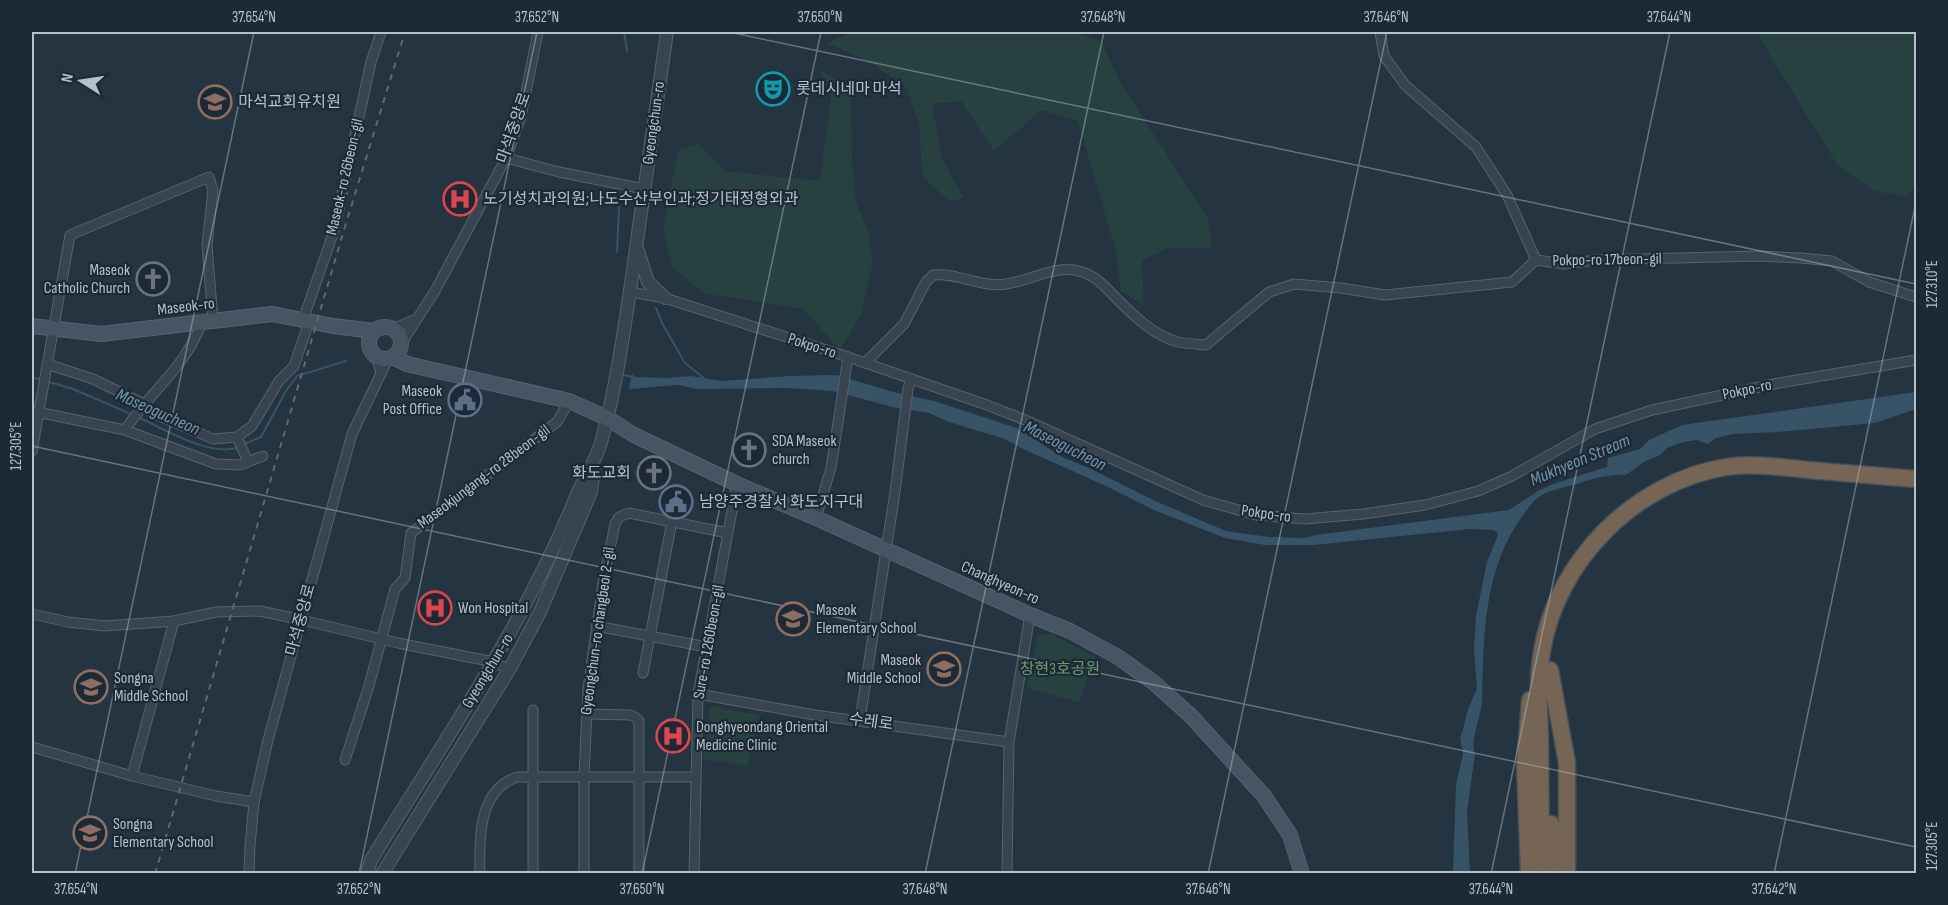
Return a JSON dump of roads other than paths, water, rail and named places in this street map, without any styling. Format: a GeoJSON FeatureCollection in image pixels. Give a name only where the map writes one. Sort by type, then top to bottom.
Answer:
{"type":"FeatureCollection","features":[{"type":"Feature","properties":{"kind":"highway"},"geometry":{"type":"LineString","coordinates":[[1529,873],[1525,765],[1530,689],[1553,611],[1568,580],[1583,556],[1617,519],[1634,505],[1666,486],[1695,475],[1727,467],[1763,466],[1917,479]]}},
{"type":"Feature","properties":{"kind":"highway"},"geometry":{"type":"LineString","coordinates":[[1554,873],[1546,714],[1553,639],[1556,625],[1572,588],[1589,561],[1616,530],[1667,496],[1722,478],[1766,474],[1917,490]]}},
{"type":"Feature","properties":{"kind":"highway"},"geometry":{"type":"LineString","coordinates":[[1541,873],[1539,685],[1542,650]]}},
{"type":"Feature","properties":{"kind":"highway"},"geometry":{"type":"LineString","coordinates":[[1550,670],[1567,763],[1567,873]]}},
{"type":"Feature","properties":{"kind":"main road","name":"Maseok-ro"},"geometry":{"type":"LineString","coordinates":[[32,326],[101,334],[272,314],[343,328],[374,331]]}},
{"type":"Feature","properties":{"kind":"main road"},"geometry":{"type":"LineString","coordinates":[[383,327],[392,329],[399,335],[401,344],[397,354],[382,355],[369,339],[374,331],[383,327]]}},
{"type":"Feature","properties":{"kind":"main road"},"geometry":{"type":"LineString","coordinates":[[343,328],[382,355],[407,364],[569,401],[607,418]]}},
{"type":"Feature","properties":{"kind":"main road","name":"Changhyeon-ro"},"geometry":{"type":"LineString","coordinates":[[607,418],[634,435],[737,484],[1070,631],[1118,657],[1153,682],[1190,715],[1264,796],[1290,836],[1302,873]]}},
{"type":"Feature","properties":{"kind":"street","name":"Maseok-ro 26beon-gil"},"geometry":{"type":"LineString","coordinates":[[238,439],[252,426],[279,381],[294,366],[334,231],[371,62],[381,32]]}},
{"type":"Feature","properties":{"kind":"street","name":"마석중앙로"},"geometry":{"type":"LineString","coordinates":[[401,344],[445,273],[506,158],[521,117],[538,32]]}},
{"type":"Feature","properties":{"kind":"street","name":"Gyeongchun-ro"},"geometry":{"type":"LineString","coordinates":[[367,873],[372,860],[494,662],[545,569],[580,488],[595,461],[607,418],[630,292],[667,32]]}},
{"type":"Feature","properties":{"kind":"street","name":"Pokpo-ro 17beon-gil"},"geometry":{"type":"LineString","coordinates":[[1380,32],[1384,56],[1405,85],[1476,147],[1507,195],[1536,260],[1565,264],[1596,260],[1758,256],[1832,261],[1869,282],[1917,297]]}},
{"type":"Feature","properties":{"kind":"street"},"geometry":{"type":"LineString","coordinates":[[506,158],[559,172],[644,189]]}},
{"type":"Feature","properties":{"kind":"street"},"geometry":{"type":"LineString","coordinates":[[32,452],[35,412],[42,392],[70,235],[209,177],[213,190],[207,245],[207,321],[171,375],[127,427]]}},
{"type":"Feature","properties":{"kind":"street"},"geometry":{"type":"LineString","coordinates":[[636,245],[648,282],[665,298]]}},
{"type":"Feature","properties":{"kind":"street"},"geometry":{"type":"LineString","coordinates":[[865,363],[904,324],[926,282],[933,275],[943,274],[981,283],[1005,284],[1058,270],[1080,271],[1099,280],[1119,302],[1155,332],[1178,342],[1206,345],[1269,292],[1294,284],[1385,295],[1512,282],[1536,260]]}},
{"type":"Feature","properties":{"kind":"street","name":"Pokpo-ro"},"geometry":{"type":"LineString","coordinates":[[630,292],[665,298],[987,405],[1203,500],[1256,515],[1305,519],[1364,514],[1425,505],[1478,492],[1512,476],[1595,429],[1652,410],[1779,383],[1917,360]]}},
{"type":"Feature","properties":{"kind":"street"},"geometry":{"type":"LineString","coordinates":[[392,329],[411,323],[418,317]]}},
{"type":"Feature","properties":{"kind":"street","name":"마석중앙로"},"geometry":{"type":"LineString","coordinates":[[249,873],[249,846],[254,802],[268,740],[352,434],[381,374],[382,355]]}},
{"type":"Feature","properties":{"kind":"street"},"geometry":{"type":"LineString","coordinates":[[816,518],[831,468],[848,357]]}},
{"type":"Feature","properties":{"kind":"street"},"geometry":{"type":"LineString","coordinates":[[47,364],[93,379],[150,412],[213,439],[238,439],[246,459]]}},
{"type":"Feature","properties":{"kind":"street"},"geometry":{"type":"LineString","coordinates":[[860,720],[911,379]]}},
{"type":"Feature","properties":{"kind":"street","name":"Maseokjungang-ro 28beon-gil"},"geometry":{"type":"LineString","coordinates":[[345,760],[382,640],[395,589],[405,578],[411,533],[557,422],[569,401]]}},
{"type":"Feature","properties":{"kind":"street"},"geometry":{"type":"LineString","coordinates":[[35,412],[127,427],[216,464],[227,466],[263,456]]}},
{"type":"Feature","properties":{"kind":"street","name":"Gyeongchun-ro"},"geometry":{"type":"LineString","coordinates":[[382,873],[508,670],[540,612],[591,492],[595,461]]}},
{"type":"Feature","properties":{"kind":"street","name":"Sure-ro 1260beon-gil"},"geometry":{"type":"LineString","coordinates":[[694,873],[698,693],[737,484]]}},
{"type":"Feature","properties":{"kind":"street","name":"Gyeongchun-ro changbeol 2-gil"},"geometry":{"type":"LineString","coordinates":[[584,873],[584,777],[588,688],[610,540],[619,517],[629,513],[728,534]]}},
{"type":"Feature","properties":{"kind":"street"},"geometry":{"type":"LineString","coordinates":[[643,673],[672,522]]}},
{"type":"Feature","properties":{"kind":"street"},"geometry":{"type":"LineString","coordinates":[[32,614],[68,622],[105,626],[174,621],[216,612],[260,611],[382,640],[494,662],[508,670]]}},
{"type":"Feature","properties":{"kind":"street"},"geometry":{"type":"LineString","coordinates":[[1007,873],[1009,742],[1030,615]]}},
{"type":"Feature","properties":{"kind":"street"},"geometry":{"type":"LineString","coordinates":[[132,776],[174,621]]}},
{"type":"Feature","properties":{"kind":"street"},"geometry":{"type":"LineString","coordinates":[[596,626],[707,647]]}},
{"type":"Feature","properties":{"kind":"street","name":"수레로"},"geometry":{"type":"LineString","coordinates":[[698,693],[815,714],[1009,742]]}},
{"type":"Feature","properties":{"kind":"street"},"geometry":{"type":"LineString","coordinates":[[533,710],[533,873]]}},
{"type":"Feature","properties":{"kind":"street"},"geometry":{"type":"LineString","coordinates":[[586,714],[630,716],[639,721],[639,873]]}},
{"type":"Feature","properties":{"kind":"street"},"geometry":{"type":"LineString","coordinates":[[32,747],[132,776],[216,796],[254,802]]}},
{"type":"Feature","properties":{"kind":"street"},"geometry":{"type":"LineString","coordinates":[[480,873],[479,853],[487,805],[491,796],[508,780],[517,777],[696,777]]}},
{"type":"Feature","properties":{"kind":"street"},"geometry":{"type":"LineString","coordinates":[[359,873],[372,860]]}},
{"type":"Feature","properties":{"kind":"water"},"geometry":{"type":"Polygon","coordinates":[[[632,374],[635,377],[691,376],[721,381],[836,375],[934,401],[1017,428],[1062,457],[1155,501],[1226,531],[1269,537],[1306,538],[1509,510],[1553,484],[1607,467],[1608,458],[1640,449],[1649,440],[1682,425],[1916,392],[1916,409],[1875,423],[1734,434],[1716,438],[1708,444],[1697,440],[1683,442],[1667,448],[1660,455],[1644,462],[1626,475],[1601,477],[1560,488],[1543,494],[1534,501],[1510,536],[1500,558],[1488,603],[1481,706],[1474,742],[1475,754],[1467,812],[1470,873],[1453,874],[1456,785],[1463,754],[1460,738],[1477,688],[1474,650],[1476,616],[1487,562],[1498,535],[1497,532],[1470,529],[1314,545],[1265,545],[1225,538],[1154,510],[1005,439],[949,422],[929,413],[893,407],[832,391],[790,388],[697,389],[678,385],[629,389],[632,374]]]}},
{"type":"Feature","properties":{"kind":"waterway"},"geometry":{"type":"LineString","coordinates":[[624,32],[627,51]]}},
{"type":"Feature","properties":{"kind":"waterway"},"geometry":{"type":"LineString","coordinates":[[617,252],[619,207]]}},
{"type":"Feature","properties":{"kind":"waterway"},"geometry":{"type":"LineString","coordinates":[[656,308],[685,363],[705,379]]}},
{"type":"Feature","properties":{"kind":"waterway","name":"Maseogucheon"},"geometry":{"type":"LineString","coordinates":[[244,444],[261,437],[286,391],[297,376],[346,361]]}},
{"type":"Feature","properties":{"kind":"waterway","name":"Maseogucheon"},"geometry":{"type":"LineString","coordinates":[[620,374],[632,377]]}},
{"type":"Feature","properties":{"kind":"waterway","name":"Maseogucheon"},"geometry":{"type":"LineString","coordinates":[[32,377],[40,380]]}},
{"type":"Feature","properties":{"kind":"waterway","name":"Maseogucheon"},"geometry":{"type":"LineString","coordinates":[[46,381],[73,389],[133,415]]}},
{"type":"Feature","properties":{"kind":"waterway","name":"Maseogucheon"},"geometry":{"type":"LineString","coordinates":[[138,417],[202,446],[215,449],[239,447]]}},
{"type":"Feature","properties":{"kind":"railway"},"geometry":{"type":"LineString","coordinates":[[155,874],[343,233],[405,32]]}},
{"type":"Feature","properties":{"kind":"place","name":"롯데시네마 마석"},"geometry":{"type":"Point","coordinates":[773,89]}},
{"type":"Feature","properties":{"kind":"place","name":"마석교회유치원"},"geometry":{"type":"Point","coordinates":[215,102]}},
{"type":"Feature","properties":{"kind":"place","name":"노기성치과의원;나도수산부인과;정기태정형외과"},"geometry":{"type":"Point","coordinates":[460,199]}},
{"type":"Feature","properties":{"kind":"place","name":"Maseok Catholic Church"},"geometry":{"type":"Point","coordinates":[153,279]}},
{"type":"Feature","properties":{"kind":"place","name":"Maseok Post Office"},"geometry":{"type":"Point","coordinates":[465,400]}},
{"type":"Feature","properties":{"kind":"place","name":"SDA Maseok church"},"geometry":{"type":"Point","coordinates":[749,450]}},
{"type":"Feature","properties":{"kind":"place","name":"화도교회"},"geometry":{"type":"Point","coordinates":[654,473]}},
{"type":"Feature","properties":{"kind":"place","name":"남양주경찰서 화도지구대"},"geometry":{"type":"Point","coordinates":[676,502]}},
{"type":"Feature","properties":{"kind":"place","name":"Won Hospital"},"geometry":{"type":"Point","coordinates":[435,608]}},
{"type":"Feature","properties":{"kind":"place","name":"Maseok Elementary School"},"geometry":{"type":"Point","coordinates":[793,619]}},
{"type":"Feature","properties":{"kind":"place","name":"Maseok Middle School"},"geometry":{"type":"Point","coordinates":[944,669]}},
{"type":"Feature","properties":{"kind":"place","name":"Songna Middle School"},"geometry":{"type":"Point","coordinates":[91,687]}},
{"type":"Feature","properties":{"kind":"place","name":"Donghyeondang Oriental Medicine Clinic"},"geometry":{"type":"Point","coordinates":[673,736]}},
{"type":"Feature","properties":{"kind":"place","name":"Songna Elementary School"},"geometry":{"type":"Point","coordinates":[90,833]}},
{"type":"Feature","properties":{"kind":"water label","name":"Mukhyeon Stream"},"geometry":{"type":"Point","coordinates":[1580,460]}},
{"type":"Feature","properties":{"kind":"park label","name":"창현3호공원"},"geometry":{"type":"Point","coordinates":[1060,669]}}]}
